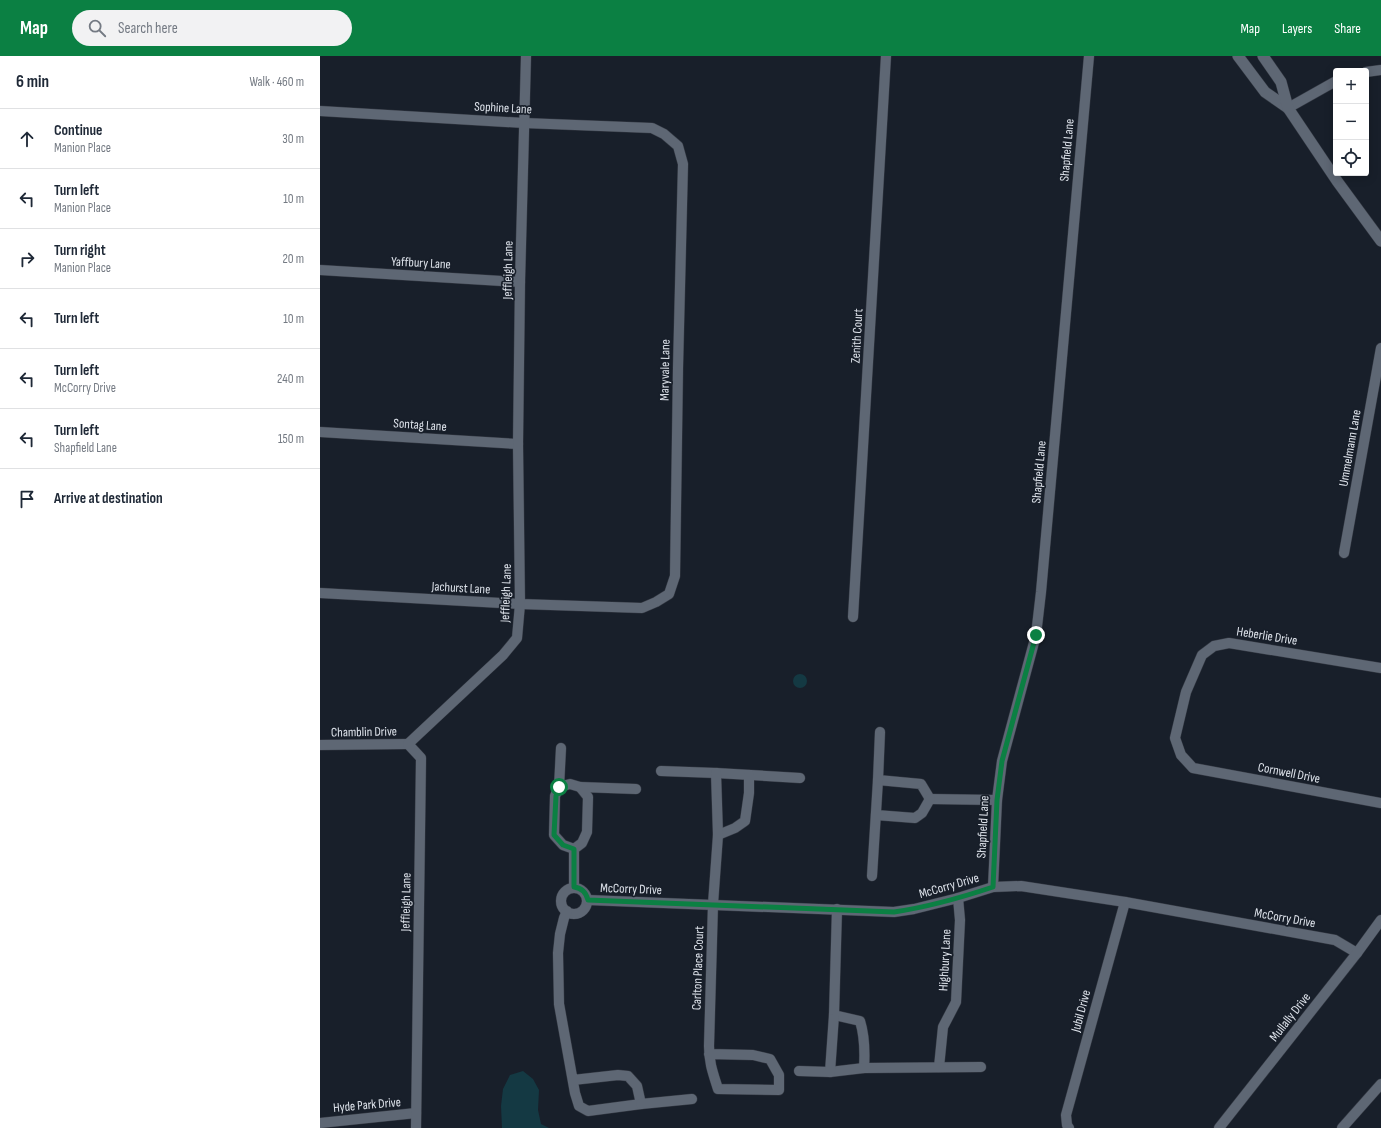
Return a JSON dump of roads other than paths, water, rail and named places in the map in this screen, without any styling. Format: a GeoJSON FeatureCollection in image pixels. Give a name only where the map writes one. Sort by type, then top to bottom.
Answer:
{"type":"FeatureCollection","features":[{"type":"Feature","properties":{"kind":"main road"},"geometry":{"type":"LineString","coordinates":[[1238,56],[1265,92],[1288,108]]}},
{"type":"Feature","properties":{"kind":"main road"},"geometry":{"type":"LineString","coordinates":[[1263,56],[1281,82],[1288,108],[1337,181],[1381,241]]}},
{"type":"Feature","properties":{"kind":"street","name":"Jeffleigh Lane"},"geometry":{"type":"LineString","coordinates":[[416,1128],[422,758],[408,744],[503,655],[516,638],[520,604],[518,444],[520,282],[526,56]]}},
{"type":"Feature","properties":{"kind":"street","name":"Zenith Court"},"geometry":{"type":"LineString","coordinates":[[853,617],[886,56]]}},
{"type":"Feature","properties":{"kind":"street","name":"Shapfield Lane"},"geometry":{"type":"LineString","coordinates":[[993,887],[997,800],[1002,761],[1036,635],[1089,56]]}},
{"type":"Feature","properties":{"kind":"street"},"geometry":{"type":"LineString","coordinates":[[1369,72],[1381,70]]}},
{"type":"Feature","properties":{"kind":"street"},"geometry":{"type":"LineString","coordinates":[[1288,108],[1333,83]]}},
{"type":"Feature","properties":{"kind":"street","name":"Sophine Lane"},"geometry":{"type":"LineString","coordinates":[[320,111],[524,123],[652,128],[664,134],[678,146]]}},
{"type":"Feature","properties":{"kind":"street","name":"Maryvale Lane"},"geometry":{"type":"LineString","coordinates":[[669,594],[675,576],[683,164],[678,146]]}},
{"type":"Feature","properties":{"kind":"street","name":"Yaffbury Lane"},"geometry":{"type":"LineString","coordinates":[[320,270],[520,282]]}},
{"type":"Feature","properties":{"kind":"street","name":"Ummelmann Lane"},"geometry":{"type":"LineString","coordinates":[[1344,553],[1381,348]]}},
{"type":"Feature","properties":{"kind":"street","name":"Sontag Lane"},"geometry":{"type":"LineString","coordinates":[[320,432],[518,444]]}},
{"type":"Feature","properties":{"kind":"street","name":"Jachurst Lane"},"geometry":{"type":"LineString","coordinates":[[320,593],[520,604],[642,608],[669,594]]}},
{"type":"Feature","properties":{"kind":"street","name":"Heberlie Drive"},"geometry":{"type":"LineString","coordinates":[[1193,768],[1181,755],[1175,738],[1186,692],[1202,655],[1214,646],[1229,643],[1381,668]]}},
{"type":"Feature","properties":{"kind":"street"},"geometry":{"type":"LineString","coordinates":[[872,876],[880,732]]}},
{"type":"Feature","properties":{"kind":"street","name":"Chamblin Drive"},"geometry":{"type":"LineString","coordinates":[[320,745],[408,744]]}},
{"type":"Feature","properties":{"kind":"street"},"geometry":{"type":"LineString","coordinates":[[561,748],[554,835],[563,845],[574,849]]}},
{"type":"Feature","properties":{"kind":"street","name":"Cornwell Drive"},"geometry":{"type":"LineString","coordinates":[[1193,768],[1381,803]]}},
{"type":"Feature","properties":{"kind":"street"},"geometry":{"type":"LineString","coordinates":[[661,771],[800,778]]}},
{"type":"Feature","properties":{"kind":"street","name":"Carlton Place Court"},"geometry":{"type":"LineString","coordinates":[[709,1054],[753,1055],[770,1059],[779,1075],[779,1090],[718,1089],[709,1060],[709,1054],[713,904],[718,835],[716,773]]}},
{"type":"Feature","properties":{"kind":"street"},"geometry":{"type":"LineString","coordinates":[[718,835],[735,828],[745,821],[749,793],[749,775]]}},
{"type":"Feature","properties":{"kind":"street"},"geometry":{"type":"LineString","coordinates":[[878,780],[921,784],[930,799]]}},
{"type":"Feature","properties":{"kind":"street"},"geometry":{"type":"LineString","coordinates":[[559,787],[570,784],[580,787],[636,789]]}},
{"type":"Feature","properties":{"kind":"street"},"geometry":{"type":"LineString","coordinates":[[574,849],[582,843],[587,832],[588,797],[580,787]]}},
{"type":"Feature","properties":{"kind":"street"},"geometry":{"type":"LineString","coordinates":[[930,799],[997,800]]}},
{"type":"Feature","properties":{"kind":"street"},"geometry":{"type":"LineString","coordinates":[[876,815],[915,818],[922,813],[930,799]]}},
{"type":"Feature","properties":{"kind":"street"},"geometry":{"type":"LineString","coordinates":[[574,849],[574,887]]}},
{"type":"Feature","properties":{"kind":"street","name":"McCorry Drive"},"geometry":{"type":"LineString","coordinates":[[588,900],[894,912],[914,909],[958,898],[993,887],[1021,886],[1125,902],[1335,940],[1357,953]]}},
{"type":"Feature","properties":{"kind":"street"},"geometry":{"type":"LineString","coordinates":[[574,887],[585,892],[588,900],[586,908],[582,912],[574,914],[562,907],[561,898],[566,890],[574,887]]}},
{"type":"Feature","properties":{"kind":"street","name":"Highbury Lane"},"geometry":{"type":"LineString","coordinates":[[939,1067],[943,1027],[956,1002],[960,920],[958,898]]}},
{"type":"Feature","properties":{"kind":"street","name":"Jubil Drive"},"geometry":{"type":"LineString","coordinates":[[1069,1128],[1067,1125],[1066,1115],[1125,902]]}},
{"type":"Feature","properties":{"kind":"street"},"geometry":{"type":"LineString","coordinates":[[830,1072],[834,1015],[836,909]]}},
{"type":"Feature","properties":{"kind":"street"},"geometry":{"type":"LineString","coordinates":[[567,911],[560,934],[558,953],[559,1004],[575,1093],[579,1106],[588,1111],[692,1099]]}},
{"type":"Feature","properties":{"kind":"street","name":"Mullally Drive"},"geometry":{"type":"LineString","coordinates":[[1219,1128],[1357,953],[1381,920]]}},
{"type":"Feature","properties":{"kind":"street"},"geometry":{"type":"LineString","coordinates":[[834,1015],[860,1021],[864,1033],[864,1068]]}},
{"type":"Feature","properties":{"kind":"street"},"geometry":{"type":"LineString","coordinates":[[799,1071],[830,1072],[864,1068],[981,1067]]}},
{"type":"Feature","properties":{"kind":"street"},"geometry":{"type":"LineString","coordinates":[[573,1080],[618,1075],[628,1076],[638,1086],[641,1104]]}},
{"type":"Feature","properties":{"kind":"street"},"geometry":{"type":"LineString","coordinates":[[1342,1128],[1381,1084]]}},
{"type":"Feature","properties":{"kind":"street","name":"Hyde Park Drive"},"geometry":{"type":"LineString","coordinates":[[320,1123],[416,1113]]}},
{"type":"Feature","properties":{"kind":"water"},"geometry":{"type":"Polygon","coordinates":[[[797,674],[803,674],[807,678],[807,684],[803,688],[797,688],[793,684],[793,678],[797,674]]]}},
{"type":"Feature","properties":{"kind":"water"},"geometry":{"type":"Polygon","coordinates":[[[523,1071],[533,1079],[539,1090],[538,1110],[541,1124],[549,1128],[502,1128],[501,1106],[503,1089],[510,1075],[523,1071]]]}}]}
